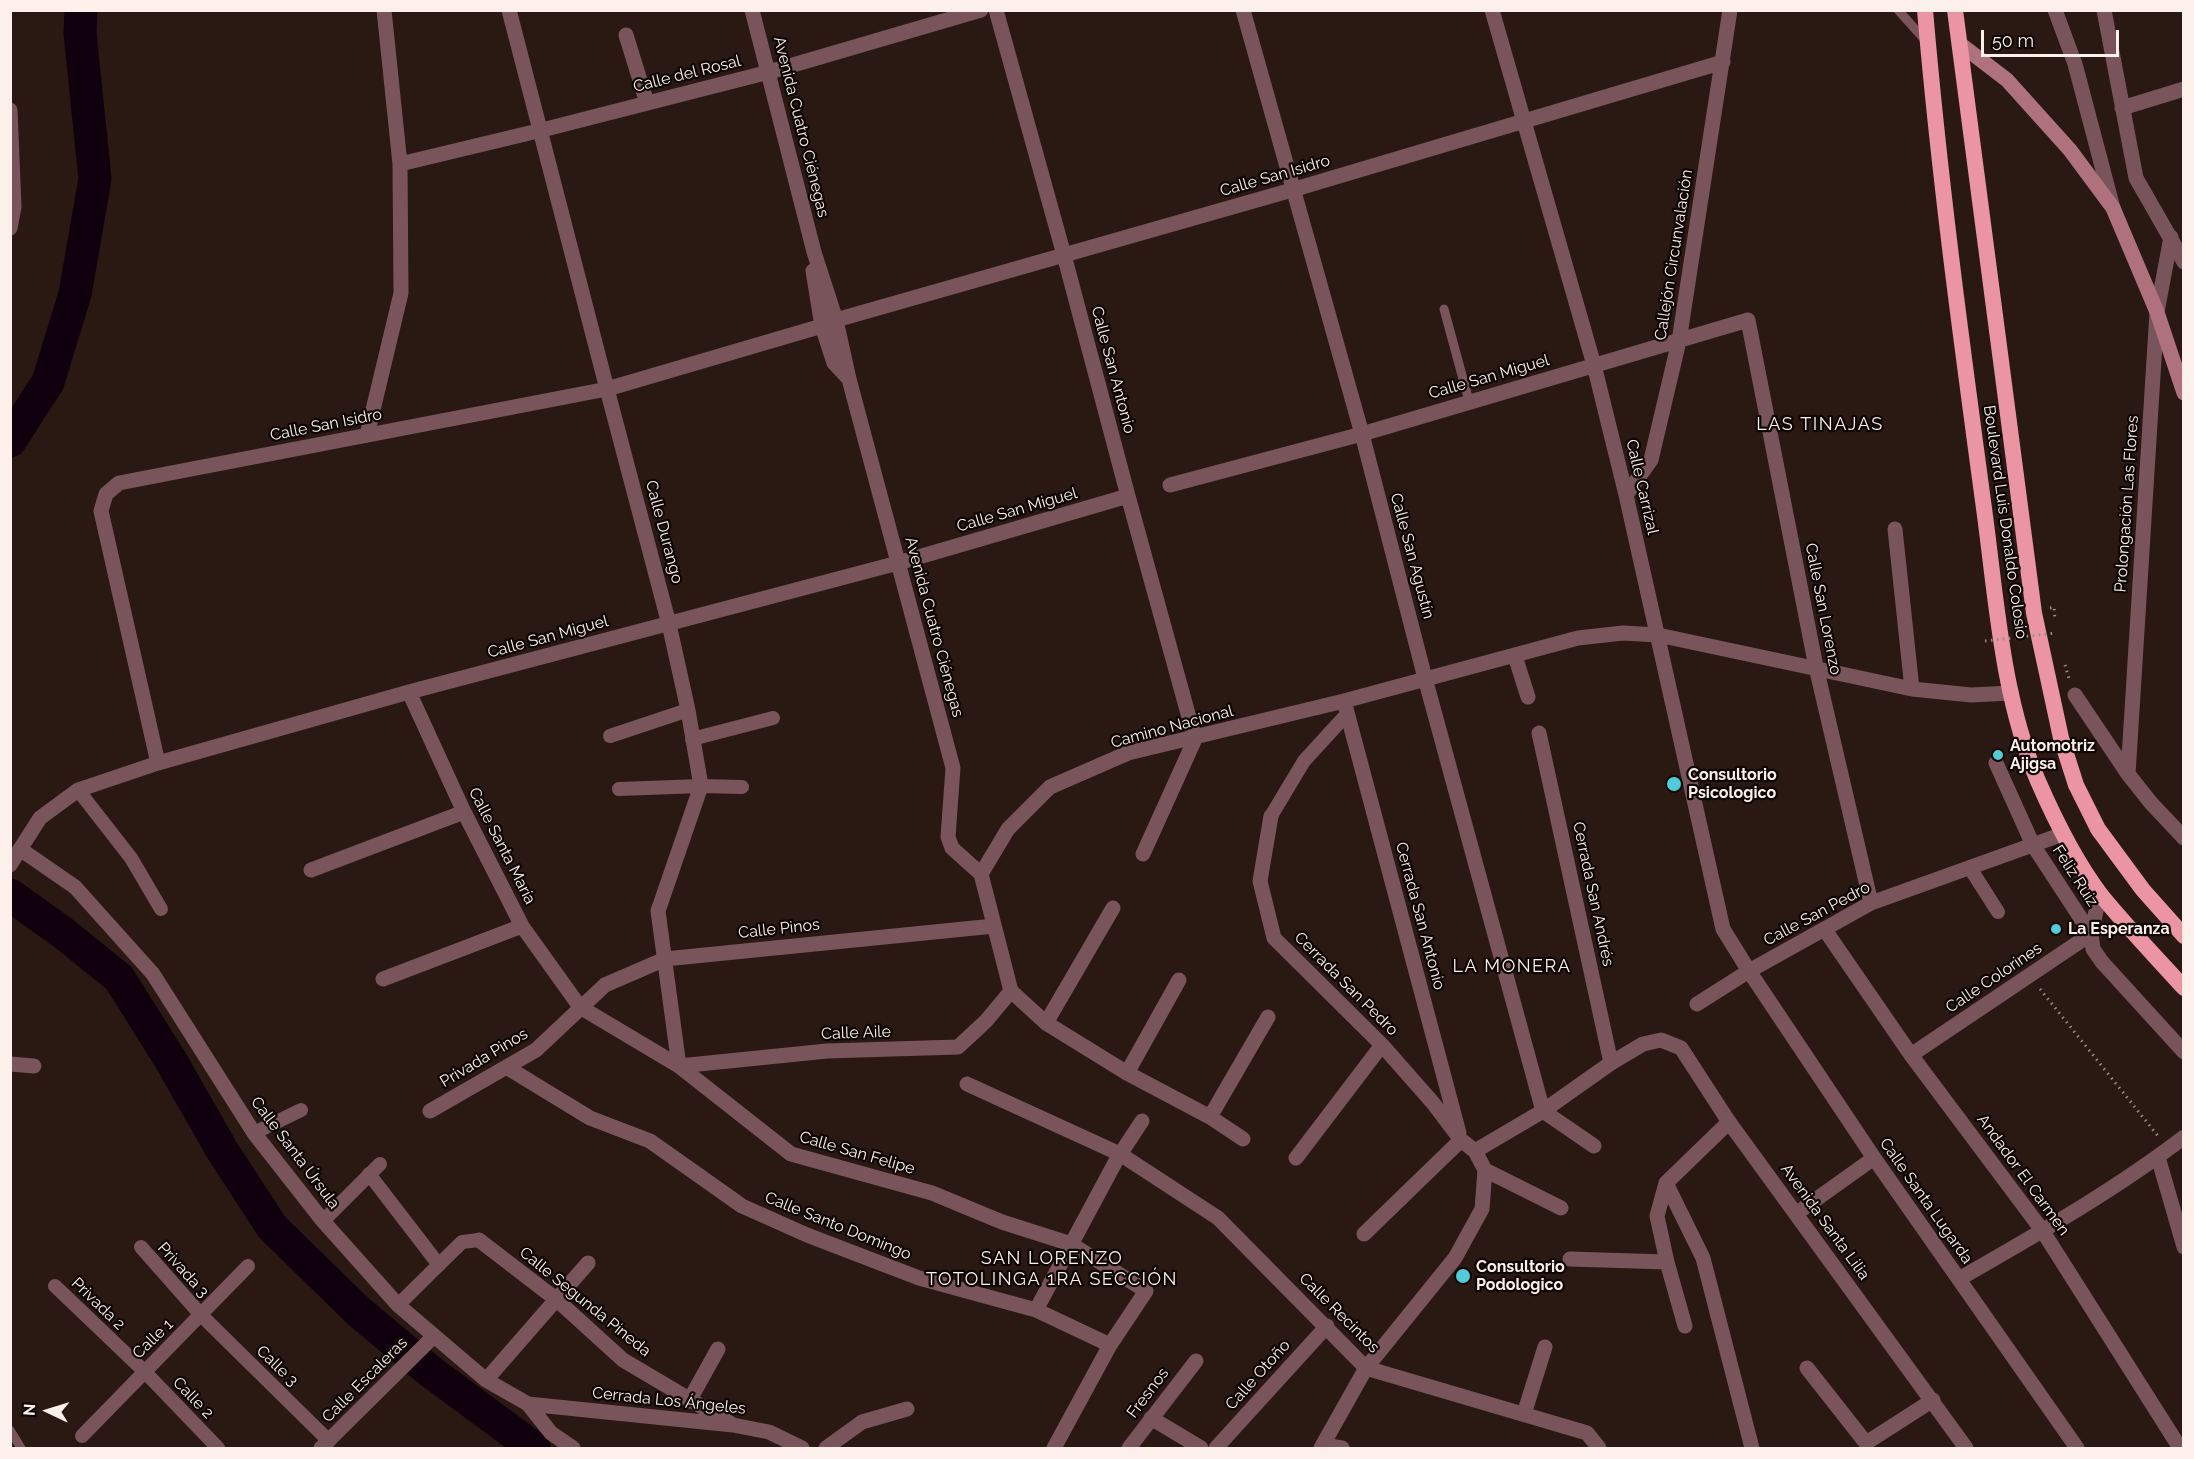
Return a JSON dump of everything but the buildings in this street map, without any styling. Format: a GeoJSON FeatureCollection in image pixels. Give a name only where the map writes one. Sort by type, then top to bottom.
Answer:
{"type":"FeatureCollection","features":[{"type":"Feature","properties":{"kind":"highway","name":"Boulevard Luis Donaldo Colosio"},"geometry":{"type":"LineString","coordinates":[[1925,10],[1933,108],[1971,411],[2017,723],[2037,779],[2063,834],[2100,893],[2184,988]]}},
{"type":"Feature","properties":{"kind":"highway","name":"Boulevard Luis Donaldo Colosio"},"geometry":{"type":"LineString","coordinates":[[1955,10],[2034,613],[2061,738],[2076,785],[2098,830],[2143,890],[2184,936]]}},
{"type":"Feature","properties":{"kind":"main road"},"geometry":{"type":"LineString","coordinates":[[1960,44],[2007,80],[2070,150],[2113,208],[2157,312],[2184,393]]}},
{"type":"Feature","properties":{"kind":"street"},"geometry":{"type":"LineString","coordinates":[[367,435],[401,293],[400,164],[384,10]]}},
{"type":"Feature","properties":{"kind":"street","name":"Calle Durango"},"geometry":{"type":"LineString","coordinates":[[509,10],[669,624],[688,710],[700,786],[658,910],[679,1066]]}},
{"type":"Feature","properties":{"kind":"street","name":"Avenida Cuatro Ciénegas"},"geometry":{"type":"LineString","coordinates":[[752,10],[814,252],[829,323],[849,379],[952,768],[948,837],[952,848],[981,874]]}},
{"type":"Feature","properties":{"kind":"street","name":"Calle del Rosal"},"geometry":{"type":"LineString","coordinates":[[400,164],[769,72],[981,10]]}},
{"type":"Feature","properties":{"kind":"street","name":"Calle San Antonio"},"geometry":{"type":"LineString","coordinates":[[996,10],[1195,739]]}},
{"type":"Feature","properties":{"kind":"street","name":"Calle San Agustín"},"geometry":{"type":"LineString","coordinates":[[1244,10],[1292,190],[1362,434],[1425,678],[1543,1111]]}},
{"type":"Feature","properties":{"kind":"street","name":"Calle Carrizal"},"geometry":{"type":"LineString","coordinates":[[1492,10],[1594,365],[1626,495],[1723,929],[1749,971]]}},
{"type":"Feature","properties":{"kind":"street","name":"Callejón Circunvalación"},"geometry":{"type":"LineString","coordinates":[[1626,495],[1651,460],[1679,341],[1730,10]]}},
{"type":"Feature","properties":{"kind":"street"},"geometry":{"type":"LineString","coordinates":[[2055,10],[2075,64],[2113,208]]}},
{"type":"Feature","properties":{"kind":"street"},"geometry":{"type":"LineString","coordinates":[[2104,10],[2136,178],[2177,234],[2184,262]]}},
{"type":"Feature","properties":{"kind":"street"},"geometry":{"type":"LineString","coordinates":[[626,34],[647,102]]}},
{"type":"Feature","properties":{"kind":"street","name":"Calle San Isidro"},"geometry":{"type":"LineString","coordinates":[[158,763],[101,511],[106,494],[119,483],[607,389],[1292,190],[1722,62]]}},
{"type":"Feature","properties":{"kind":"street"},"geometry":{"type":"LineString","coordinates":[[2122,108],[2184,89]]}},
{"type":"Feature","properties":{"kind":"street"},"geometry":{"type":"LineString","coordinates":[[10,110],[14,207],[10,228]]}},
{"type":"Feature","properties":{"kind":"street","name":"Prolongación Las Flores"},"geometry":{"type":"LineString","coordinates":[[2128,774],[2157,312],[2177,234]]}},
{"type":"Feature","properties":{"kind":"street","name":"Calle San Miguel"},"geometry":{"type":"LineString","coordinates":[[1170,485],[1362,434],[1748,320]]}},
{"type":"Feature","properties":{"kind":"street","name":"Calle San Lorenzo"},"geometry":{"type":"LineString","coordinates":[[1748,320],[1815,667],[1871,903]]}},
{"type":"Feature","properties":{"kind":"street","name":"Calle San Miguel"},"geometry":{"type":"LineString","coordinates":[[10,865],[40,818],[78,790],[158,763],[409,692],[898,563],[1128,496]]}},
{"type":"Feature","properties":{"kind":"street"},"geometry":{"type":"LineString","coordinates":[[1895,529],[1912,689]]}},
{"type":"Feature","properties":{"kind":"street","name":"Camino Nacional"},"geometry":{"type":"LineString","coordinates":[[981,874],[1008,829],[1050,787],[1128,753],[1346,707],[1425,678],[1578,638],[1623,633],[1658,635],[1912,689],[1971,695],[2011,693]]}},
{"type":"Feature","properties":{"kind":"street"},"geometry":{"type":"LineString","coordinates":[[1515,656],[1528,697]]}},
{"type":"Feature","properties":{"kind":"street","name":"Calle Santa María"},"geometry":{"type":"LineString","coordinates":[[409,692],[464,812],[522,926],[580,1007]]}},
{"type":"Feature","properties":{"kind":"street"},"geometry":{"type":"LineString","coordinates":[[2075,694],[2128,774],[2184,838]]}},
{"type":"Feature","properties":{"kind":"street","name":"Cerrada San Pedro"},"geometry":{"type":"LineString","coordinates":[[1346,707],[1304,761],[1271,816],[1260,880],[1274,938],[1382,1045],[1433,1103],[1461,1140],[1475,1150]]}},
{"type":"Feature","properties":{"kind":"street","name":"Cerrada San Antonio"},"geometry":{"type":"LineString","coordinates":[[1346,707],[1461,1140]]}},
{"type":"Feature","properties":{"kind":"street"},"geometry":{"type":"LineString","coordinates":[[610,736],[688,710]]}},
{"type":"Feature","properties":{"kind":"street"},"geometry":{"type":"LineString","coordinates":[[692,739],[773,718]]}},
{"type":"Feature","properties":{"kind":"street","name":"Cerrada San Andrés"},"geometry":{"type":"LineString","coordinates":[[1539,733],[1611,1063]]}},
{"type":"Feature","properties":{"kind":"street"},"geometry":{"type":"LineString","coordinates":[[1143,854],[1195,739]]}},
{"type":"Feature","properties":{"kind":"street","name":"Feliz Ruiz"},"geometry":{"type":"LineString","coordinates":[[1996,763],[2033,845],[2091,934],[2093,949],[2102,962],[2184,1052]]}},
{"type":"Feature","properties":{"kind":"street"},"geometry":{"type":"LineString","coordinates":[[619,789],[742,787]]}},
{"type":"Feature","properties":{"kind":"street"},"geometry":{"type":"LineString","coordinates":[[78,790],[130,858],[161,909]]}},
{"type":"Feature","properties":{"kind":"street"},"geometry":{"type":"LineString","coordinates":[[311,870],[464,812]]}},
{"type":"Feature","properties":{"kind":"street","name":"Calle San Pedro"},"geometry":{"type":"LineString","coordinates":[[1697,1004],[1749,971],[1871,903],[2063,834]]}},
{"type":"Feature","properties":{"kind":"street","name":"Calle Santa Úrsula"},"geometry":{"type":"LineString","coordinates":[[20,849],[75,887],[153,974],[254,1132],[323,1221],[398,1305],[486,1380],[528,1404],[551,1432],[573,1449]]}},
{"type":"Feature","properties":{"kind":"street"},"geometry":{"type":"LineString","coordinates":[[1970,868],[1998,912]]}},
{"type":"Feature","properties":{"kind":"street"},"geometry":{"type":"LineString","coordinates":[[981,874],[1011,991],[1046,1023],[1127,1073],[1210,1118],[1243,1139]]}},
{"type":"Feature","properties":{"kind":"street"},"geometry":{"type":"LineString","coordinates":[[2091,934],[2100,893]]}},
{"type":"Feature","properties":{"kind":"street"},"geometry":{"type":"LineString","coordinates":[[1046,1023],[1113,908]]}},
{"type":"Feature","properties":{"kind":"street"},"geometry":{"type":"LineString","coordinates":[[383,979],[522,926]]}},
{"type":"Feature","properties":{"kind":"street","name":"Calle Pinos"},"geometry":{"type":"LineString","coordinates":[[580,1007],[604,985],[665,959],[994,926]]}},
{"type":"Feature","properties":{"kind":"street","name":"Andador El Carmen"},"geometry":{"type":"LineString","coordinates":[[1825,930],[1911,1055],[2042,1230],[2180,1449]]}},
{"type":"Feature","properties":{"kind":"street","name":"Calle Colorines"},"geometry":{"type":"LineString","coordinates":[[1911,1055],[2091,934]]}},
{"type":"Feature","properties":{"kind":"street","name":"Calle Santa Lugarda"},"geometry":{"type":"LineString","coordinates":[[1749,971],[1874,1158],[2077,1449]]}},
{"type":"Feature","properties":{"kind":"street"},"geometry":{"type":"LineString","coordinates":[[1127,1073],[1179,981]]}},
{"type":"Feature","properties":{"kind":"street","name":"Calle Aile"},"geometry":{"type":"LineString","coordinates":[[679,1066],[827,1051],[958,1047],[986,1021],[1011,991]]}},
{"type":"Feature","properties":{"kind":"street","name":"Calle San Felipe"},"geometry":{"type":"LineString","coordinates":[[580,1007],[679,1066],[791,1154],[932,1193],[1002,1222],[1071,1244],[1146,1291],[1110,1345]]}},
{"type":"Feature","properties":{"kind":"street","name":"Privada Pinos"},"geometry":{"type":"LineString","coordinates":[[430,1111],[536,1050],[580,1007]]}},
{"type":"Feature","properties":{"kind":"street"},"geometry":{"type":"LineString","coordinates":[[1210,1118],[1268,1017]]}},
{"type":"Feature","properties":{"kind":"street","name":"Avenida Santa Lilia"},"geometry":{"type":"LineString","coordinates":[[1611,1063],[1643,1044],[1661,1041],[1681,1048],[1729,1122],[1933,1400],[1966,1449]]}},
{"type":"Feature","properties":{"kind":"street"},"geometry":{"type":"LineString","coordinates":[[1296,1158],[1382,1045]]}},
{"type":"Feature","properties":{"kind":"street"},"geometry":{"type":"LineString","coordinates":[[1342,1449],[1322,1447],[1366,1368],[1455,1258],[1482,1209],[1485,1170],[1475,1150],[1543,1111],[1611,1063]]}},
{"type":"Feature","properties":{"kind":"street"},"geometry":{"type":"LineString","coordinates":[[10,1064],[34,1066]]}},
{"type":"Feature","properties":{"kind":"street","name":"Calle Santo Domingo"},"geometry":{"type":"LineString","coordinates":[[508,1068],[590,1118],[650,1141],[742,1206],[807,1235],[919,1278],[1036,1310],[1110,1345]]}},
{"type":"Feature","properties":{"kind":"street","name":"Calle Recintos"},"geometry":{"type":"LineString","coordinates":[[967,1084],[1120,1154],[1218,1218],[1366,1368],[1587,1433],[1599,1449]]}},
{"type":"Feature","properties":{"kind":"street"},"geometry":{"type":"LineString","coordinates":[[254,1132],[302,1110]]}},
{"type":"Feature","properties":{"kind":"street"},"geometry":{"type":"LineString","coordinates":[[1543,1111],[1594,1146]]}},
{"type":"Feature","properties":{"kind":"street"},"geometry":{"type":"LineString","coordinates":[[1036,1310],[1120,1154],[1142,1120]]}},
{"type":"Feature","properties":{"kind":"street"},"geometry":{"type":"LineString","coordinates":[[1685,1326],[1657,1216],[1666,1183],[1729,1122]]}},
{"type":"Feature","properties":{"kind":"street"},"geometry":{"type":"LineString","coordinates":[[1959,1280],[2042,1230],[2163,1153],[2184,1137]]}},
{"type":"Feature","properties":{"kind":"street"},"geometry":{"type":"LineString","coordinates":[[1364,1234],[1461,1140]]}},
{"type":"Feature","properties":{"kind":"street"},"geometry":{"type":"LineString","coordinates":[[2163,1153],[2184,1247]]}},
{"type":"Feature","properties":{"kind":"street"},"geometry":{"type":"LineString","coordinates":[[1797,1213],[1874,1158]]}},
{"type":"Feature","properties":{"kind":"street"},"geometry":{"type":"LineString","coordinates":[[323,1221],[380,1164]]}},
{"type":"Feature","properties":{"kind":"street"},"geometry":{"type":"LineString","coordinates":[[1485,1170],[1561,1208]]}},
{"type":"Feature","properties":{"kind":"street"},"geometry":{"type":"LineString","coordinates":[[369,1174],[439,1265]]}},
{"type":"Feature","properties":{"kind":"street"},"geometry":{"type":"LineString","coordinates":[[1666,1183],[1703,1258],[1752,1449]]}},
{"type":"Feature","properties":{"kind":"street"},"geometry":{"type":"LineString","coordinates":[[398,1305],[462,1242],[479,1240]]}},
{"type":"Feature","properties":{"kind":"street","name":"Calle Segunda Pineda"},"geometry":{"type":"LineString","coordinates":[[479,1240],[557,1300],[623,1360],[732,1425]]}},
{"type":"Feature","properties":{"kind":"street","name":"Privada 3"},"geometry":{"type":"LineString","coordinates":[[141,1247],[201,1315]]}},
{"type":"Feature","properties":{"kind":"street"},"geometry":{"type":"LineString","coordinates":[[1570,1259],[1667,1262]]}},
{"type":"Feature","properties":{"kind":"street"},"geometry":{"type":"LineString","coordinates":[[486,1380],[588,1263]]}},
{"type":"Feature","properties":{"kind":"street","name":"Calle 1"},"geometry":{"type":"LineString","coordinates":[[82,1436],[248,1266]]}},
{"type":"Feature","properties":{"kind":"street","name":"Privada 2"},"geometry":{"type":"LineString","coordinates":[[55,1286],[144,1371]]}},
{"type":"Feature","properties":{"kind":"street","name":"Calle 3"},"geometry":{"type":"LineString","coordinates":[[201,1315],[325,1445]]}},
{"type":"Feature","properties":{"kind":"street","name":"Calle Otoño"},"geometry":{"type":"LineString","coordinates":[[1216,1449],[1327,1326]]}},
{"type":"Feature","properties":{"kind":"street","name":"Calle Escaleras"},"geometry":{"type":"LineString","coordinates":[[325,1445],[434,1336]]}},
{"type":"Feature","properties":{"kind":"street"},"geometry":{"type":"LineString","coordinates":[[1054,1449],[1110,1345]]}},
{"type":"Feature","properties":{"kind":"street"},"geometry":{"type":"LineString","coordinates":[[1524,1414],[1545,1347]]}},
{"type":"Feature","properties":{"kind":"street"},"geometry":{"type":"LineString","coordinates":[[689,1401],[717,1349]]}},
{"type":"Feature","properties":{"kind":"street","name":"Fresnos"},"geometry":{"type":"LineString","coordinates":[[1130,1449],[1151,1418],[1196,1361]]}},
{"type":"Feature","properties":{"kind":"street"},"geometry":{"type":"LineString","coordinates":[[1807,1368],[1866,1443],[1933,1400]]}},
{"type":"Feature","properties":{"kind":"street","name":"Calle 2"},"geometry":{"type":"LineString","coordinates":[[144,1371],[218,1449]]}},
{"type":"Feature","properties":{"kind":"street","name":"Cerrada Los Ángeles"},"geometry":{"type":"LineString","coordinates":[[528,1404],[732,1425],[769,1432],[802,1449]]}},
{"type":"Feature","properties":{"kind":"street"},"geometry":{"type":"LineString","coordinates":[[826,1449],[862,1422],[907,1409]]}},
{"type":"Feature","properties":{"kind":"street"},"geometry":{"type":"LineString","coordinates":[[1151,1418],[1201,1449]]}},
{"type":"Feature","properties":{"kind":"lane"},"geometry":{"type":"LineString","coordinates":[[1898,10],[1927,42]]}},
{"type":"Feature","properties":{"kind":"lane"},"geometry":{"type":"LineString","coordinates":[[1444,309],[1469,401]]}},
{"type":"Feature","properties":{"kind":"lane"},"geometry":{"type":"LineString","coordinates":[[10,1431],[21,1449]]}},
{"type":"Feature","properties":{"kind":"path"},"geometry":{"type":"LineString","coordinates":[[1985,641],[2056,633]]}},
{"type":"Feature","properties":{"kind":"path"},"geometry":{"type":"LineString","coordinates":[[2030,976],[2163,1153]]}},
{"type":"Feature","properties":{"kind":"waterway"},"geometry":{"type":"LineString","coordinates":[[10,441],[48,382],[75,294],[95,179],[80,33],[81,10]]}},
{"type":"Feature","properties":{"kind":"waterway"},"geometry":{"type":"LineString","coordinates":[[10,895],[62,932],[119,978],[170,1059],[222,1150],[272,1227],[358,1311],[431,1372],[534,1448]]}},
{"type":"Feature","properties":{"kind":"place","name":"Automotriz Ajigsa"},"geometry":{"type":"Point","coordinates":[1998,755]}},
{"type":"Feature","properties":{"kind":"place","name":"Consultorio Psicologico"},"geometry":{"type":"Point","coordinates":[1674,784]}},
{"type":"Feature","properties":{"kind":"place","name":"La Esperanza"},"geometry":{"type":"Point","coordinates":[2056,929]}},
{"type":"Feature","properties":{"kind":"place","name":"Consultorio Podologico"},"geometry":{"type":"Point","coordinates":[1463,1276]}},
{"type":"Feature","properties":{"kind":"district","name":"LAS TINAJAS"},"geometry":{"type":"Point","coordinates":[1820,425]}},
{"type":"Feature","properties":{"kind":"district","name":"LA MONERA"},"geometry":{"type":"Point","coordinates":[1512,967]}},
{"type":"Feature","properties":{"kind":"district","name":"SAN LORENZO TOTOLINGA 1RA SECCIÓN"},"geometry":{"type":"Point","coordinates":[1052,1269]}}]}
